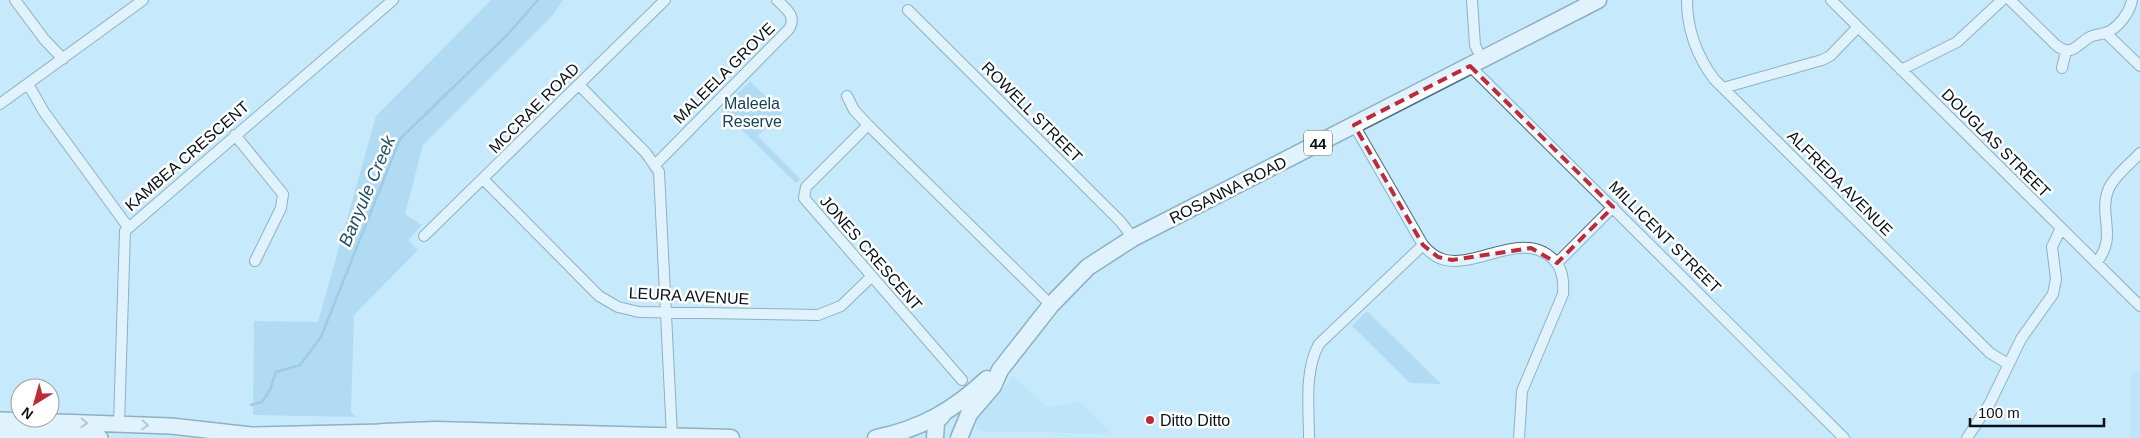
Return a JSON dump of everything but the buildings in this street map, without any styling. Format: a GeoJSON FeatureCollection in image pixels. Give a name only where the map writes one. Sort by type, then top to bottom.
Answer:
{"type":"FeatureCollection","features":[{"type":"Feature","properties":{"kind":"highway","name":"ROSANNA ROAD"},"geometry":{"type":"LineString","coordinates":[[960,438],[966,419],[992,386],[1000,370],[1051,305],[1088,267],[1133,238],[1598,0]]}},
{"type":"Feature","properties":{"kind":"highway","name":"ROSANNA ROAD"},"geometry":{"type":"LineString","coordinates":[[876,438],[911,429],[942,414],[1000,370]]}},
{"type":"Feature","properties":{"kind":"highway"},"geometry":{"type":"LineString","coordinates":[[935,438],[936,422],[942,414]]}},
{"type":"Feature","properties":{"kind":"highway"},"geometry":{"type":"LineString","coordinates":[[387,435],[731,438]]}},
{"type":"Feature","properties":{"kind":"main road"},"geometry":{"type":"LineString","coordinates":[[0,420],[119,424],[250,435],[387,435]]}},
{"type":"Feature","properties":{"kind":"main road"},"geometry":{"type":"LineString","coordinates":[[0,434],[100,438]]}},
{"type":"Feature","properties":{"kind":"street"},"geometry":{"type":"LineString","coordinates":[[15,0],[60,61]]}},
{"type":"Feature","properties":{"kind":"street"},"geometry":{"type":"LineString","coordinates":[[0,104],[143,0]]}},
{"type":"Feature","properties":{"kind":"street","name":"KAMBEA CRESCENT"},"geometry":{"type":"LineString","coordinates":[[119,424],[124,242],[128,227],[393,0]]}},
{"type":"Feature","properties":{"kind":"street","name":"MCCRAE ROAD"},"geometry":{"type":"LineString","coordinates":[[424,236],[665,0]]}},
{"type":"Feature","properties":{"kind":"street","name":"MALEELA GROVE"},"geometry":{"type":"LineString","coordinates":[[656,164],[789,29],[792,22],[791,16],[777,0]]}},
{"type":"Feature","properties":{"kind":"street"},"geometry":{"type":"LineString","coordinates":[[1472,0],[1476,63]]}},
{"type":"Feature","properties":{"kind":"street","name":"ALFREDA AVENUE"},"geometry":{"type":"LineString","coordinates":[[1687,0],[1690,27],[1697,51],[1708,70],[1723,88],[1990,353],[2008,364]]}},
{"type":"Feature","properties":{"kind":"street","name":"DOUGLAS STREET"},"geometry":{"type":"LineString","coordinates":[[1831,0],[2140,306]]}},
{"type":"Feature","properties":{"kind":"street"},"geometry":{"type":"LineString","coordinates":[[1901,70],[1962,38],[2002,0]]}},
{"type":"Feature","properties":{"kind":"street"},"geometry":{"type":"LineString","coordinates":[[2010,0],[2056,45],[2066,51],[2077,48],[2090,37],[2106,33],[2126,15],[2132,0]]}},
{"type":"Feature","properties":{"kind":"street","name":"ROWELL STREET"},"geometry":{"type":"LineString","coordinates":[[908,10],[1120,220],[1133,238]]}},
{"type":"Feature","properties":{"kind":"street"},"geometry":{"type":"LineString","coordinates":[[1723,88],[1822,60],[1830,56],[1858,27]]}},
{"type":"Feature","properties":{"kind":"street"},"geometry":{"type":"LineString","coordinates":[[2106,33],[2140,66]]}},
{"type":"Feature","properties":{"kind":"street"},"geometry":{"type":"LineString","coordinates":[[2062,68],[2066,51]]}},
{"type":"Feature","properties":{"kind":"street","name":"MILLICENT STREET"},"geometry":{"type":"LineString","coordinates":[[1476,63],[1613,207],[1841,435]]}},
{"type":"Feature","properties":{"kind":"street"},"geometry":{"type":"LineString","coordinates":[[579,85],[656,164],[660,182],[668,312],[672,436]]}},
{"type":"Feature","properties":{"kind":"street"},"geometry":{"type":"LineString","coordinates":[[25,86],[128,227]]}},
{"type":"Feature","properties":{"kind":"street"},"geometry":{"type":"LineString","coordinates":[[847,96],[854,110],[868,125],[1051,305]]}},
{"type":"Feature","properties":{"kind":"street","name":"JONES CRESCENT"},"geometry":{"type":"LineString","coordinates":[[868,125],[806,187],[804,194],[807,203],[962,380]]}},
{"type":"Feature","properties":{"kind":"street"},"geometry":{"type":"LineString","coordinates":[[1354,125],[1423,245],[1433,255],[1445,260],[1460,259],[1525,248],[1543,251],[1557,262],[1562,275],[1562,294],[1522,391],[1519,438]]}},
{"type":"Feature","properties":{"kind":"street"},"geometry":{"type":"LineString","coordinates":[[235,135],[283,194],[281,208],[255,261]]}},
{"type":"Feature","properties":{"kind":"street"},"geometry":{"type":"LineString","coordinates":[[2093,260],[2106,238],[2107,191],[2114,180],[2140,153]]}},
{"type":"Feature","properties":{"kind":"street","name":"LEURA AVENUE"},"geometry":{"type":"LineString","coordinates":[[483,180],[604,300],[631,311],[818,316],[841,306],[871,277]]}},
{"type":"Feature","properties":{"kind":"street"},"geometry":{"type":"LineString","coordinates":[[1557,262],[1613,207]]}},
{"type":"Feature","properties":{"kind":"street"},"geometry":{"type":"LineString","coordinates":[[1967,438],[1990,403],[2028,327],[2053,294],[2056,279],[2052,252],[2053,243],[2064,232]]}},
{"type":"Feature","properties":{"kind":"street"},"geometry":{"type":"LineString","coordinates":[[1309,438],[1310,378],[1313,359],[1319,344],[1423,245]]}},
{"type":"Feature","properties":{"kind":"highlighted area"},"geometry":{"type":"Polygon","coordinates":[[[1470,66],[1613,207],[1557,263],[1531,248],[1452,260],[1438,257],[1423,245],[1354,125],[1470,66]]]}},
{"type":"Feature","properties":{"kind":"shaded area"},"geometry":{"type":"Polygon","coordinates":[[[2137,371],[2140,374],[2140,438],[2130,438],[2130,377],[2137,371]]]}},
{"type":"Feature","properties":{"kind":"shaded area"},"geometry":{"type":"Polygon","coordinates":[[[1013,376],[1048,408],[1079,401],[1112,434],[978,431],[975,424],[1013,376]]]}},
{"type":"Feature","properties":{"kind":"green space"},"geometry":{"type":"Polygon","coordinates":[[[491,0],[563,0],[553,15],[423,145],[405,214],[422,225],[408,240],[418,250],[354,315],[351,411],[356,417],[253,415],[254,321],[318,322],[376,116],[491,0]]]}},
{"type":"Feature","properties":{"kind":"green space","name":"Maleela Reserve"},"geometry":{"type":"Polygon","coordinates":[[[750,81],[782,113],[758,136],[800,179],[796,183],[721,110],[750,81]]]}},
{"type":"Feature","properties":{"kind":"green space"},"geometry":{"type":"Polygon","coordinates":[[[1367,311],[1441,384],[1410,383],[1352,326],[1367,311]]]}},
{"type":"Feature","properties":{"kind":"waterway","name":"Banyule Creek"},"geometry":{"type":"LineString","coordinates":[[251,405],[262,402],[270,390],[276,372],[300,365],[321,337],[400,139],[508,34],[538,0]]}},
{"type":"Feature","properties":{"kind":"place","name":"Ditto Ditto"},"geometry":{"type":"Point","coordinates":[1150,420]}}]}
